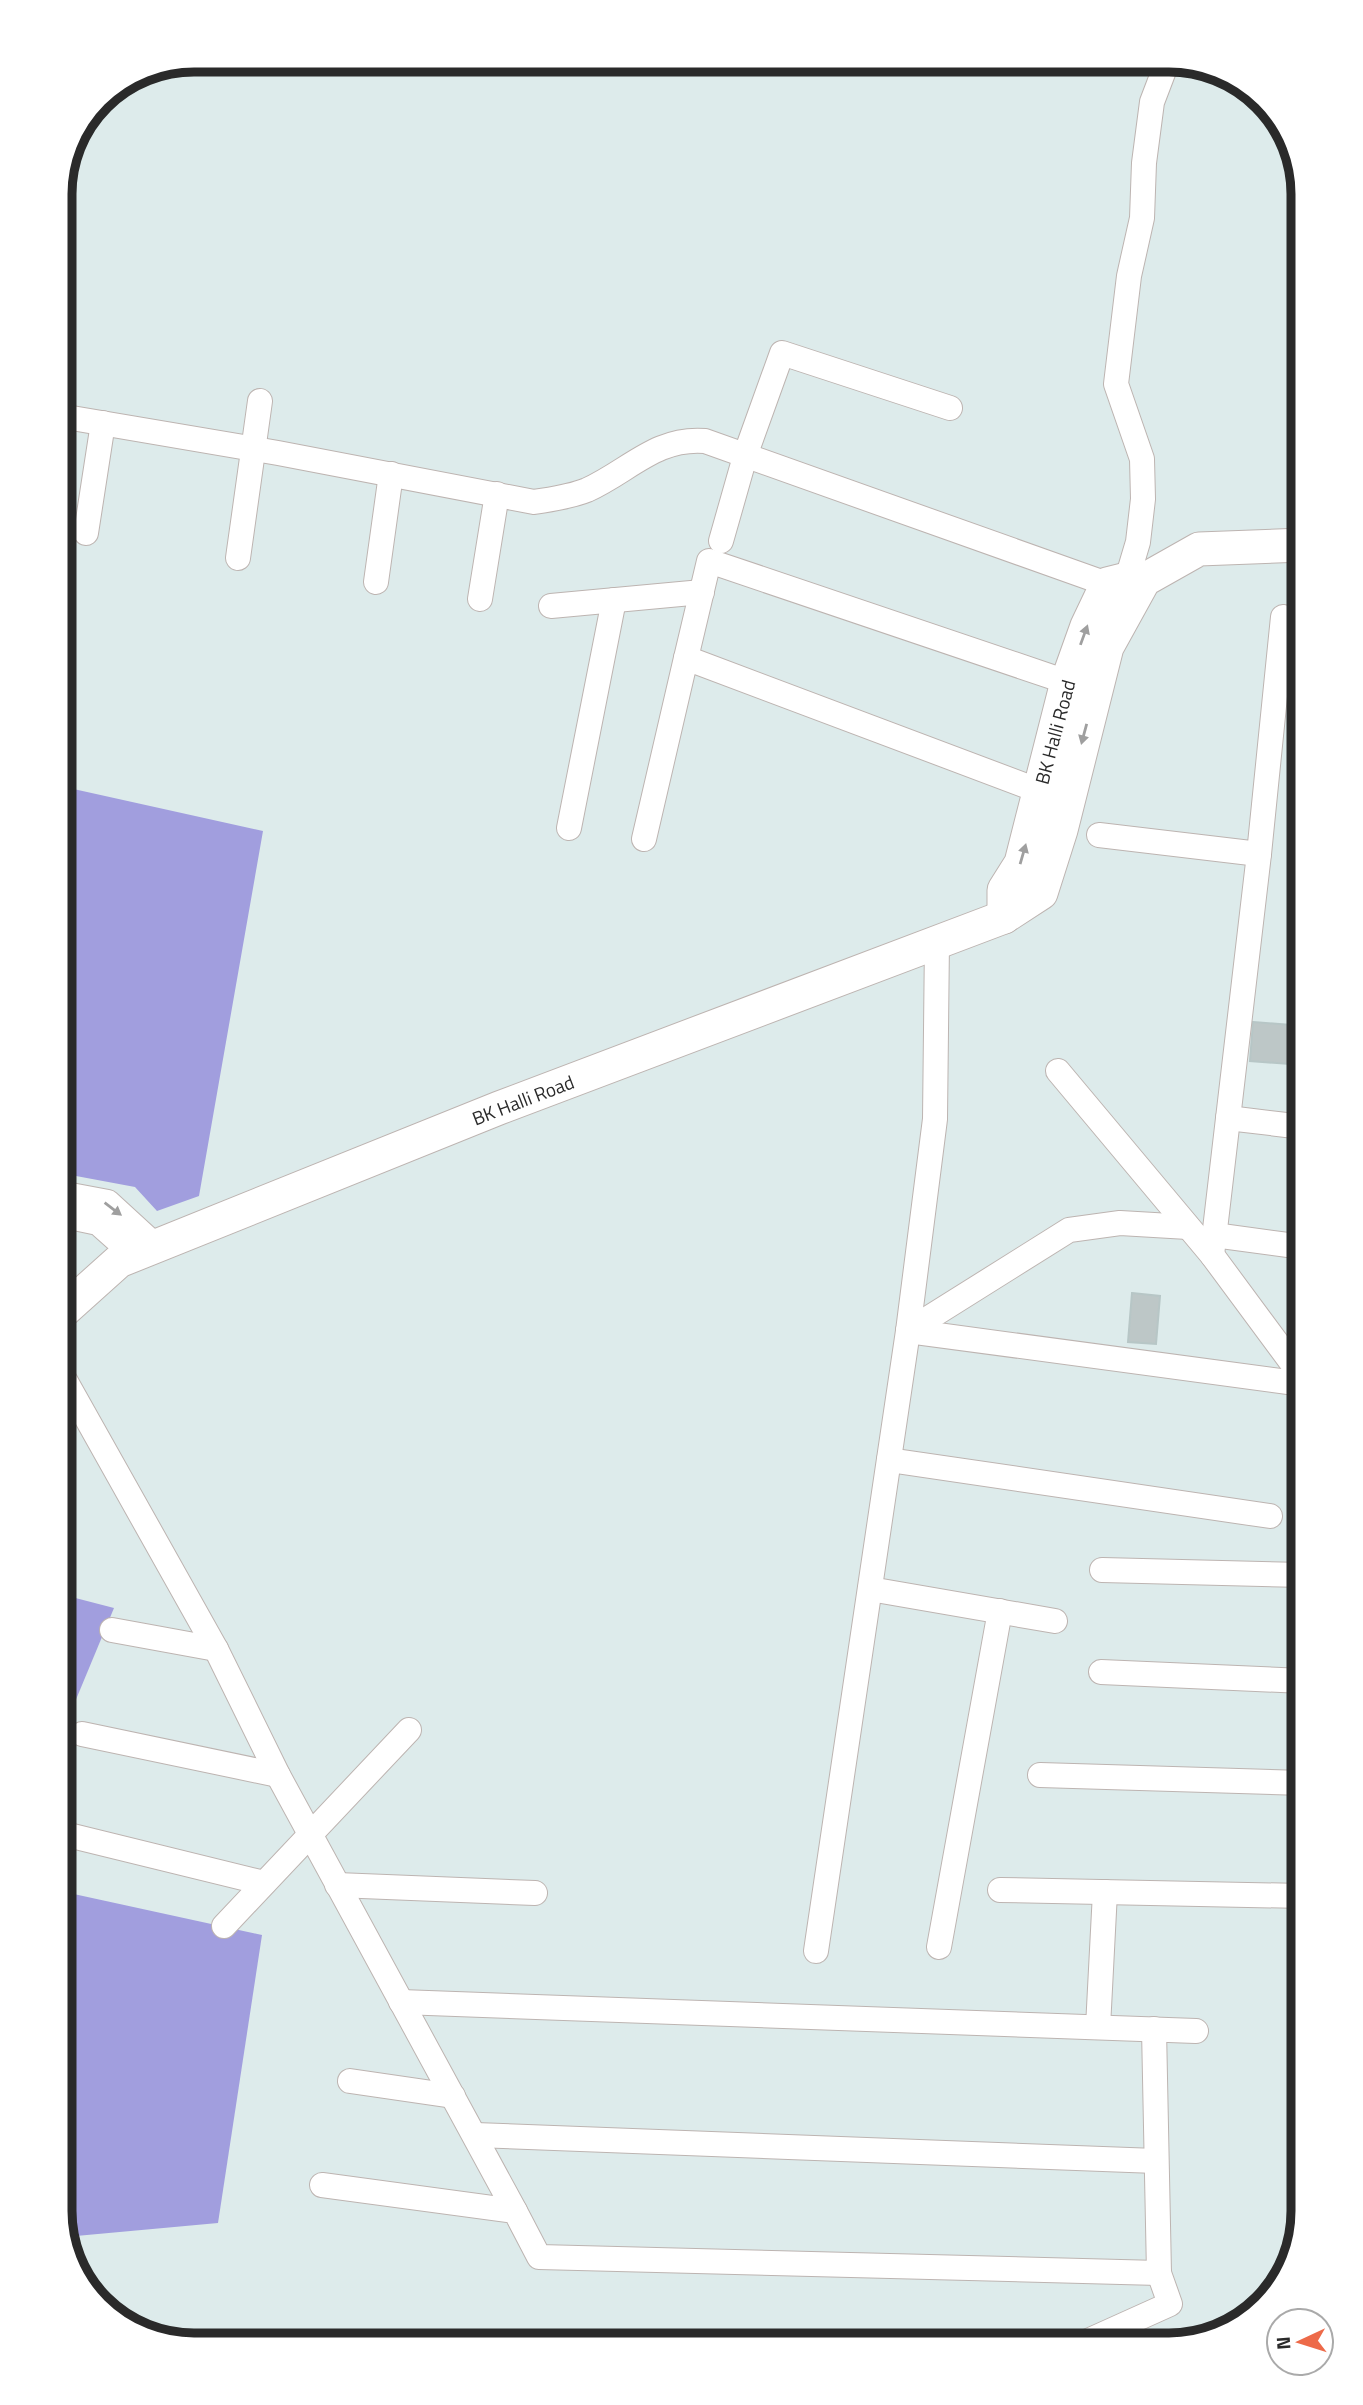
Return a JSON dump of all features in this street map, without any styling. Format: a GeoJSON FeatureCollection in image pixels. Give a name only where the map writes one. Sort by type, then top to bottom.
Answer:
{"type":"FeatureCollection","features":[{"type":"Feature","properties":{"kind":"main road"},"geometry":{"type":"LineString","coordinates":[[1126,581],[1199,549],[1291,545]]}},
{"type":"Feature","properties":{"kind":"main road","name":"BK Halli Road"},"geometry":{"type":"LineString","coordinates":[[72,1303],[119,1261],[487,1113],[1004,917],[1041,893],[1067,682],[1087,626],[1126,581]]}},
{"type":"Feature","properties":{"kind":"main road","name":"BK Halli Road"},"geometry":{"type":"LineString","coordinates":[[1053,796],[1107,647],[1126,581]]}},
{"type":"Feature","properties":{"kind":"street"},"geometry":{"type":"LineString","coordinates":[[72,418],[252,448],[534,502],[569,496],[588,489],[644,454],[686,439],[705,441],[1126,581],[1138,542],[1142,510],[1142,459],[1116,384],[1129,276],[1142,218],[1144,163],[1152,102],[1163,72]]}},
{"type":"Feature","properties":{"kind":"street"},"geometry":{"type":"LineString","coordinates":[[721,541],[746,453],[782,353],[950,408]]}},
{"type":"Feature","properties":{"kind":"street"},"geometry":{"type":"LineString","coordinates":[[238,558],[260,401]]}},
{"type":"Feature","properties":{"kind":"street"},"geometry":{"type":"LineString","coordinates":[[86,533],[103,423]]}},
{"type":"Feature","properties":{"kind":"street"},"geometry":{"type":"LineString","coordinates":[[376,582],[391,474]]}},
{"type":"Feature","properties":{"kind":"street"},"geometry":{"type":"LineString","coordinates":[[480,598],[497,494]]}},
{"type":"Feature","properties":{"kind":"street"},"geometry":{"type":"LineString","coordinates":[[644,839],[709,561],[1067,682]]}},
{"type":"Feature","properties":{"kind":"street"},"geometry":{"type":"LineString","coordinates":[[551,606],[702,592]]}},
{"type":"Feature","properties":{"kind":"street"},"geometry":{"type":"LineString","coordinates":[[569,828],[614,600]]}},
{"type":"Feature","properties":{"kind":"street"},"geometry":{"type":"LineString","coordinates":[[1213,1245],[1259,854],[1283,617]]}},
{"type":"Feature","properties":{"kind":"street"},"geometry":{"type":"LineString","coordinates":[[686,658],[1053,796]]}},
{"type":"Feature","properties":{"kind":"street"},"geometry":{"type":"LineString","coordinates":[[1099,835],[1259,854]]}},
{"type":"Feature","properties":{"kind":"street"},"geometry":{"type":"LineString","coordinates":[[816,1951],[908,1331],[935,1119],[937,941]]}},
{"type":"Feature","properties":{"kind":"street"},"geometry":{"type":"LineString","coordinates":[[1058,1071],[1188,1227],[1213,1245],[1291,1359]]}},
{"type":"Feature","properties":{"kind":"street"},"geometry":{"type":"LineString","coordinates":[[1227,1118],[1291,1125]]}},
{"type":"Feature","properties":{"kind":"street"},"geometry":{"type":"LineString","coordinates":[[72,1195],[108,1202],[145,1251]]}},
{"type":"Feature","properties":{"kind":"street"},"geometry":{"type":"LineString","coordinates":[[72,1218],[98,1223],[145,1251]]}},
{"type":"Feature","properties":{"kind":"street"},"geometry":{"type":"LineString","coordinates":[[908,1331],[1069,1230],[1120,1223],[1188,1227]]}},
{"type":"Feature","properties":{"kind":"street"},"geometry":{"type":"LineString","coordinates":[[1213,1245],[1291,1247]]}},
{"type":"Feature","properties":{"kind":"street"},"geometry":{"type":"LineString","coordinates":[[908,1331],[1291,1382]]}},
{"type":"Feature","properties":{"kind":"street"},"geometry":{"type":"LineString","coordinates":[[72,1392],[216,1649],[278,1775],[539,2257],[1159,2273]]}},
{"type":"Feature","properties":{"kind":"street"},"geometry":{"type":"LineString","coordinates":[[889,1460],[1270,1516]]}},
{"type":"Feature","properties":{"kind":"street"},"geometry":{"type":"LineString","coordinates":[[1102,1570],[1291,1575]]}},
{"type":"Feature","properties":{"kind":"street"},"geometry":{"type":"LineString","coordinates":[[870,1589],[1055,1621]]}},
{"type":"Feature","properties":{"kind":"street"},"geometry":{"type":"LineString","coordinates":[[939,1947],[1000,1611]]}},
{"type":"Feature","properties":{"kind":"street"},"geometry":{"type":"LineString","coordinates":[[112,1630],[216,1649]]}},
{"type":"Feature","properties":{"kind":"street"},"geometry":{"type":"LineString","coordinates":[[1101,1672],[1291,1680]]}},
{"type":"Feature","properties":{"kind":"street"},"geometry":{"type":"LineString","coordinates":[[223,1926],[409,1730]]}},
{"type":"Feature","properties":{"kind":"street"},"geometry":{"type":"LineString","coordinates":[[82,1734],[278,1775]]}},
{"type":"Feature","properties":{"kind":"street"},"geometry":{"type":"LineString","coordinates":[[1040,1775],[1291,1783]]}},
{"type":"Feature","properties":{"kind":"street"},"geometry":{"type":"LineString","coordinates":[[72,1836],[264,1883]]}},
{"type":"Feature","properties":{"kind":"street"},"geometry":{"type":"LineString","coordinates":[[337,1885],[535,1893]]}},
{"type":"Feature","properties":{"kind":"street"},"geometry":{"type":"LineString","coordinates":[[1000,1890],[1291,1896]]}},
{"type":"Feature","properties":{"kind":"street"},"geometry":{"type":"LineString","coordinates":[[1098,2027],[1105,1892]]}},
{"type":"Feature","properties":{"kind":"street"},"geometry":{"type":"LineString","coordinates":[[401,2002],[1196,2031]]}},
{"type":"Feature","properties":{"kind":"street"},"geometry":{"type":"LineString","coordinates":[[1107,2333],[1170,2304],[1159,2273],[1154,2029]]}},
{"type":"Feature","properties":{"kind":"street"},"geometry":{"type":"LineString","coordinates":[[350,2081],[453,2096]]}},
{"type":"Feature","properties":{"kind":"street"},"geometry":{"type":"LineString","coordinates":[[475,2135],[1156,2161]]}},
{"type":"Feature","properties":{"kind":"street"},"geometry":{"type":"LineString","coordinates":[[322,2185],[515,2211]]}},
{"type":"Feature","properties":{"kind":"shaded area"},"geometry":{"type":"Polygon","coordinates":[[[72,789],[263,831],[199,1196],[157,1211],[135,1187],[72,1175],[72,789]]]}},
{"type":"Feature","properties":{"kind":"shaded area"},"geometry":{"type":"Polygon","coordinates":[[[72,1597],[114,1608],[72,1709],[72,1597]]]}},
{"type":"Feature","properties":{"kind":"shaded area"},"geometry":{"type":"Polygon","coordinates":[[[72,1894],[262,1935],[218,2223],[75,2236],[72,2211],[72,1894]]]}},
{"type":"Feature","properties":{"kind":"building"},"geometry":{"type":"Polygon","coordinates":[[[1253,1022],[1291,1025],[1291,1064],[1250,1061],[1253,1022]]]}},
{"type":"Feature","properties":{"kind":"building"},"geometry":{"type":"Polygon","coordinates":[[[1132,1293],[1160,1296],[1156,1344],[1128,1342],[1132,1293]]]}}]}
